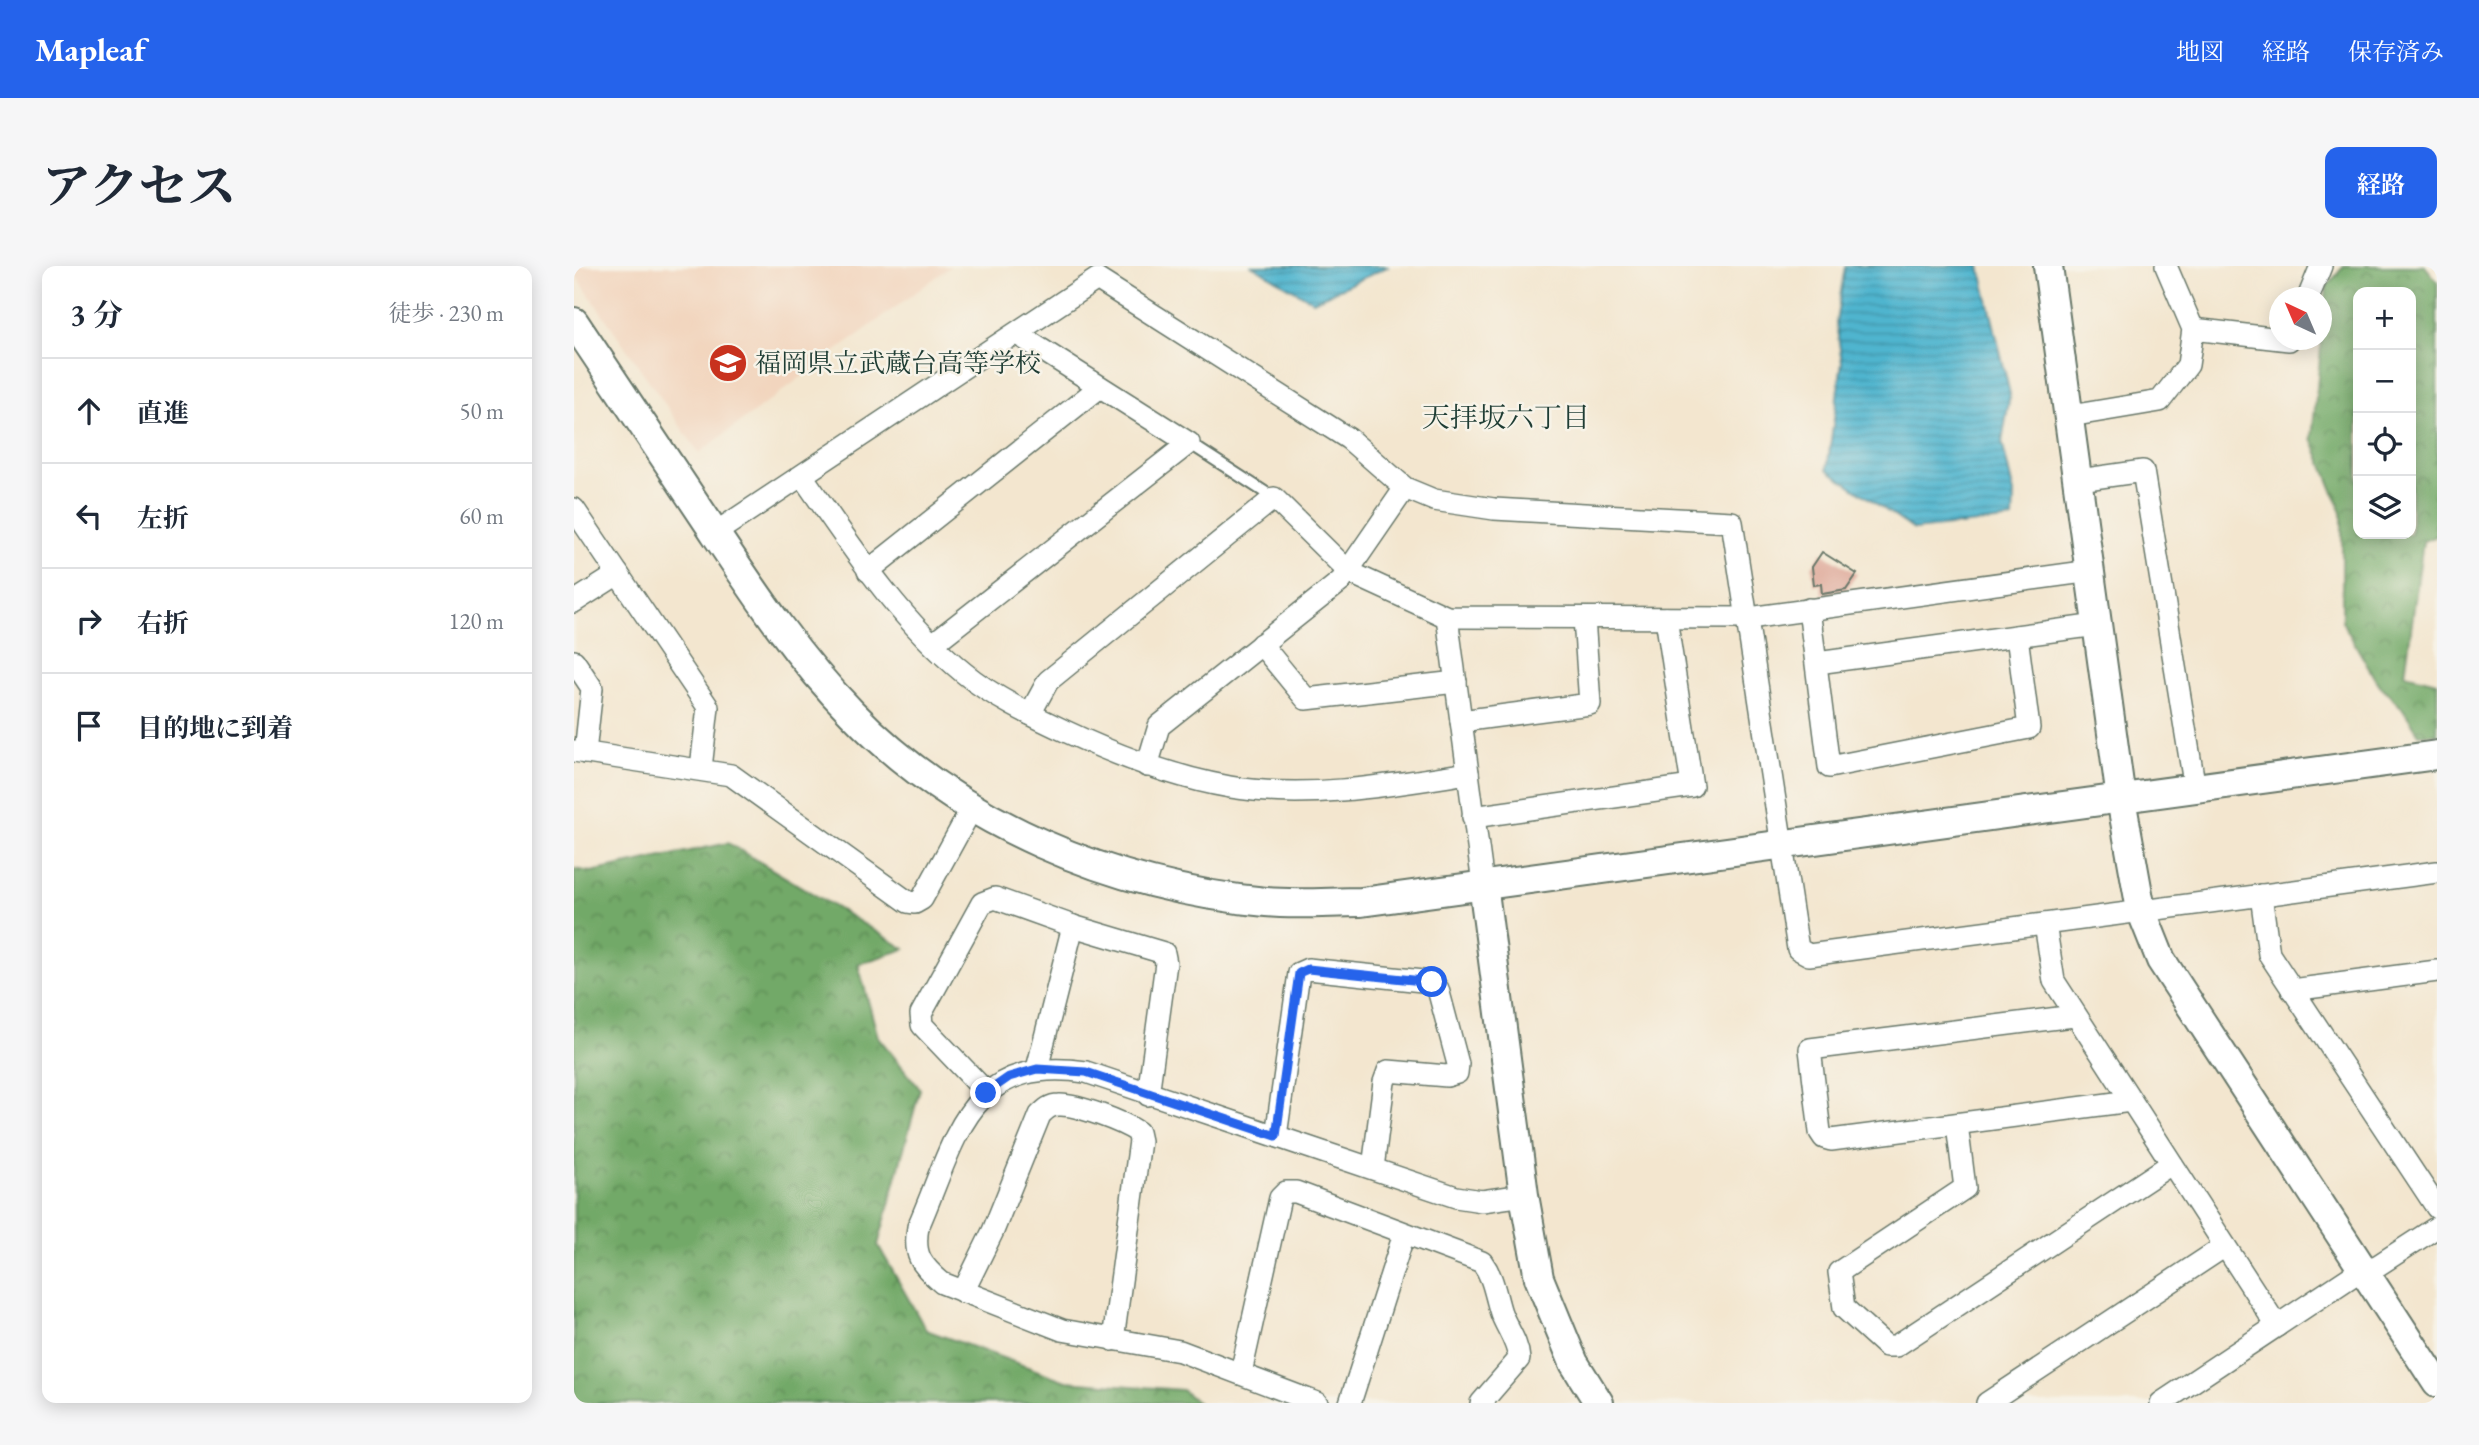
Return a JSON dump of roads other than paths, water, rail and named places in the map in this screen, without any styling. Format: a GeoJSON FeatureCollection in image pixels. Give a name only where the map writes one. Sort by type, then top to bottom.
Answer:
{"type":"FeatureCollection","features":[{"type":"Feature","properties":{"kind":"street"},"geometry":{"type":"LineString","coordinates":[[2048,266],[2121,799],[2141,910],[2161,960],[2437,1383]]}},
{"type":"Feature","properties":{"kind":"street"},"geometry":{"type":"LineString","coordinates":[[2070,416],[2160,401],[2188,365],[2193,329],[2166,266]]}},
{"type":"Feature","properties":{"kind":"street"},"geometry":{"type":"LineString","coordinates":[[2312,287],[2321,266]]}},
{"type":"Feature","properties":{"kind":"street"},"geometry":{"type":"LineString","coordinates":[[715,533],[1097,279],[1349,439],[1405,488],[1462,506],[1732,522],[1749,618],[1780,845],[1798,949],[1809,955],[2437,872]]}},
{"type":"Feature","properties":{"kind":"street"},"geometry":{"type":"LineString","coordinates":[[574,322],[787,639],[851,713],[888,748],[972,808],[1025,836],[1082,860],[1152,883],[1267,902],[1361,902],[2437,755]]}},
{"type":"Feature","properties":{"kind":"street"},"geometry":{"type":"LineString","coordinates":[[2193,329],[2269,338]]}},
{"type":"Feature","properties":{"kind":"street"},"geometry":{"type":"LineString","coordinates":[[934,643],[1189,443],[1017,334]]}},
{"type":"Feature","properties":{"kind":"street"},"geometry":{"type":"LineString","coordinates":[[868,571],[1100,387]]}},
{"type":"Feature","properties":{"kind":"street"},"geometry":{"type":"LineString","coordinates":[[2079,480],[2143,471],[2195,789]]}},
{"type":"Feature","properties":{"kind":"street"},"geometry":{"type":"LineString","coordinates":[[803,477],[868,571],[934,643],[964,674],[1030,714],[1147,766],[1230,787],[1279,791],[1379,787],[1468,773]]}},
{"type":"Feature","properties":{"kind":"street"},"geometry":{"type":"LineString","coordinates":[[1147,766],[1158,726],[1349,572],[1405,488]]}},
{"type":"Feature","properties":{"kind":"street"},"geometry":{"type":"LineString","coordinates":[[1030,714],[1048,681],[1274,498],[1349,572],[1447,617],[1749,618],[2091,572]]}},
{"type":"Feature","properties":{"kind":"street"},"geometry":{"type":"LineString","coordinates":[[574,509],[708,707],[701,768]]}},
{"type":"Feature","properties":{"kind":"street"},"geometry":{"type":"LineString","coordinates":[[574,602],[618,574]]}},
{"type":"Feature","properties":{"kind":"street"},"geometry":{"type":"LineString","coordinates":[[1810,610],[1829,767],[2029,728],[2017,636]]}},
{"type":"Feature","properties":{"kind":"street"},"geometry":{"type":"LineString","coordinates":[[1447,617],[1524,1195],[1539,1278],[1574,1363],[1599,1403]]}},
{"type":"Feature","properties":{"kind":"street"},"geometry":{"type":"LineString","coordinates":[[1461,721],[1590,704],[1584,618]]}},
{"type":"Feature","properties":{"kind":"street"},"geometry":{"type":"LineString","coordinates":[[1473,817],[1692,786],[1666,618]]}},
{"type":"Feature","properties":{"kind":"street"},"geometry":{"type":"LineString","coordinates":[[1816,663],[2097,625]]}},
{"type":"Feature","properties":{"kind":"street"},"geometry":{"type":"LineString","coordinates":[[1261,644],[1306,699],[1456,682]]}},
{"type":"Feature","properties":{"kind":"street"},"geometry":{"type":"LineString","coordinates":[[574,662],[592,688],[580,752],[701,768],[731,775],[908,902],[915,903],[922,899],[972,808]]}},
{"type":"Feature","properties":{"kind":"street"},"geometry":{"type":"LineString","coordinates":[[2261,895],[2269,954],[2437,1208]]}},
{"type":"Feature","properties":{"kind":"street"},"geometry":{"type":"LineString","coordinates":[[986,1093],[922,1025],[921,1014],[982,903],[995,898],[1073,926],[1164,953],[1166,963],[1149,1095]]}},
{"type":"Feature","properties":{"kind":"street"},"geometry":{"type":"LineString","coordinates":[[2045,924],[2054,981],[2074,1016],[2277,1326]]}},
{"type":"Feature","properties":{"kind":"street"},"geometry":{"type":"LineString","coordinates":[[1037,1069],[1073,926]]}},
{"type":"Feature","properties":{"kind":"street"},"geometry":{"type":"LineString","coordinates":[[1276,1136],[1299,973],[1308,969],[1432,982],[1441,1001],[1458,1064],[1457,1073],[1454,1076],[1388,1071],[1384,1082],[1373,1168]]}},
{"type":"Feature","properties":{"kind":"street"},"geometry":{"type":"LineString","coordinates":[[2292,990],[2437,971]]}},
{"type":"Feature","properties":{"kind":"street"},"geometry":{"type":"LineString","coordinates":[[2074,1016],[1811,1049],[1820,1132],[1824,1138],[1831,1140],[2131,1101]]}},
{"type":"Feature","properties":{"kind":"street"},"geometry":{"type":"LineString","coordinates":[[1317,1403],[1181,1351],[1062,1330],[942,1283],[928,1270],[915,1244],[919,1227],[966,1117],[986,1093],[1009,1077],[1037,1069],[1086,1072],[1456,1197],[1482,1201],[1524,1195]]}},
{"type":"Feature","properties":{"kind":"street"},"geometry":{"type":"LineString","coordinates":[[964,1292],[993,1231],[1040,1115],[1049,1107],[1070,1106],[1129,1126],[1138,1132],[1140,1141],[1113,1340]]}},
{"type":"Feature","properties":{"kind":"street"},"geometry":{"type":"LineString","coordinates":[[1958,1124],[1965,1188],[1839,1272],[1844,1308],[1886,1346],[1896,1346],[2171,1164]]}},
{"type":"Feature","properties":{"kind":"street"},"geometry":{"type":"LineString","coordinates":[[1241,1373],[1280,1199],[1286,1192],[1296,1192],[1482,1262],[1490,1273],[1502,1314],[1519,1349],[1519,1359],[1481,1403]]}},
{"type":"Feature","properties":{"kind":"street"},"geometry":{"type":"LineString","coordinates":[[2161,1403],[2361,1270],[2377,1266],[2437,1227]]}},
{"type":"Feature","properties":{"kind":"street"},"geometry":{"type":"LineString","coordinates":[[1350,1403],[1404,1234]]}},
{"type":"Feature","properties":{"kind":"street"},"geometry":{"type":"LineString","coordinates":[[1987,1403],[2225,1245]]}},
{"type":"Feature","properties":{"kind":"lane"},"geometry":{"type":"LineString","coordinates":[[1189,443],[1274,498]]}},
{"type":"Feature","properties":{"kind":"water"},"geometry":{"type":"Polygon","coordinates":[[[1253,266],[1389,266],[1313,301],[1253,266]]]}},
{"type":"Feature","properties":{"kind":"water"},"geometry":{"type":"Polygon","coordinates":[[[1845,266],[1980,266],[2010,394],[2002,442],[2014,494],[2013,519],[1914,530],[1827,469],[1842,362],[1836,323],[1845,266]]]}},
{"type":"Feature","properties":{"kind":"place","name":"福岡県立武蔵台高等学校"},"geometry":{"type":"Point","coordinates":[728,363]}},
{"type":"Feature","properties":{"kind":"district","name":"天拝坂六丁目"},"geometry":{"type":"Point","coordinates":[1506,417]}}]}
